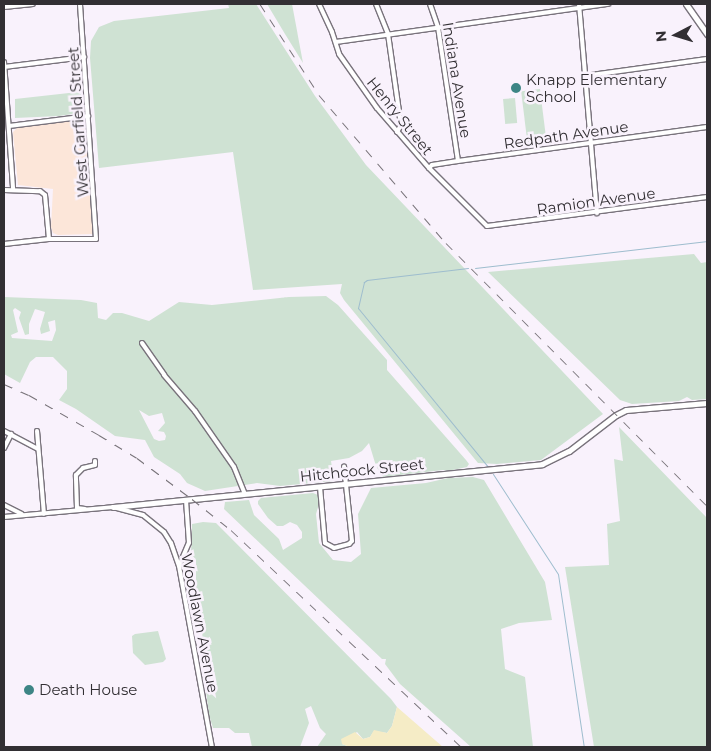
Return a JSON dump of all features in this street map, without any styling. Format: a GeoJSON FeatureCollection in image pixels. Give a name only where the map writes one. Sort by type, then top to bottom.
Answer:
{"type":"FeatureCollection","features":[{"type":"Feature","properties":{"kind":"street"},"geometry":{"type":"LineString","coordinates":[[4,7],[33,4]]}},
{"type":"Feature","properties":{"kind":"street","name":"West Garfield Street"},"geometry":{"type":"LineString","coordinates":[[50,240],[96,239],[80,4]]}},
{"type":"Feature","properties":{"kind":"street","name":"Henry Street"},"geometry":{"type":"LineString","coordinates":[[319,4],[336,42],[339,54],[345,64],[397,132],[429,168],[487,226]]}},
{"type":"Feature","properties":{"kind":"street"},"geometry":{"type":"LineString","coordinates":[[376,4],[388,34],[402,125],[397,132]]}},
{"type":"Feature","properties":{"kind":"street","name":"Indiana Avenue"},"geometry":{"type":"LineString","coordinates":[[430,4],[438,27],[458,161]]}},
{"type":"Feature","properties":{"kind":"street"},"geometry":{"type":"LineString","coordinates":[[336,42],[579,6],[608,4]]}},
{"type":"Feature","properties":{"kind":"street"},"geometry":{"type":"LineString","coordinates":[[686,4],[707,34]]}},
{"type":"Feature","properties":{"kind":"street"},"geometry":{"type":"LineString","coordinates":[[579,6],[597,213]]}},
{"type":"Feature","properties":{"kind":"street"},"geometry":{"type":"LineString","coordinates":[[4,67],[84,57]]}},
{"type":"Feature","properties":{"kind":"street"},"geometry":{"type":"LineString","coordinates":[[584,76],[707,59]]}},
{"type":"Feature","properties":{"kind":"street"},"geometry":{"type":"LineString","coordinates":[[4,62],[14,189]]}},
{"type":"Feature","properties":{"kind":"street"},"geometry":{"type":"LineString","coordinates":[[9,126],[88,116]]}},
{"type":"Feature","properties":{"kind":"street","name":"Redpath Avenue"},"geometry":{"type":"LineString","coordinates":[[429,168],[432,165],[458,161],[707,127]]}},
{"type":"Feature","properties":{"kind":"street"},"geometry":{"type":"LineString","coordinates":[[4,190],[40,191],[45,195],[50,240],[4,244]]}},
{"type":"Feature","properties":{"kind":"street","name":"Ramion Avenue"},"geometry":{"type":"LineString","coordinates":[[487,226],[707,198]]}},
{"type":"Feature","properties":{"kind":"street"},"geometry":{"type":"LineString","coordinates":[[142,343],[195,411],[234,467],[245,494]]}},
{"type":"Feature","properties":{"kind":"street","name":"Hitchcock Street"},"geometry":{"type":"LineString","coordinates":[[4,517],[348,485],[542,464],[569,451],[616,414],[626,410],[707,403]]}},
{"type":"Feature","properties":{"kind":"street"},"geometry":{"type":"LineString","coordinates":[[4,431],[38,449]]}},
{"type":"Feature","properties":{"kind":"street"},"geometry":{"type":"LineString","coordinates":[[37,431],[44,514]]}},
{"type":"Feature","properties":{"kind":"street"},"geometry":{"type":"LineString","coordinates":[[4,448],[10,434]]}},
{"type":"Feature","properties":{"kind":"street"},"geometry":{"type":"LineString","coordinates":[[92,510],[77,508],[76,475],[82,468],[95,465],[96,461]]}},
{"type":"Feature","properties":{"kind":"street"},"geometry":{"type":"LineString","coordinates":[[320,487],[324,541],[327,545],[334,548],[350,544],[352,541],[348,485],[344,466]]}},
{"type":"Feature","properties":{"kind":"street"},"geometry":{"type":"LineString","coordinates":[[179,566],[189,542],[186,500]]}},
{"type":"Feature","properties":{"kind":"street"},"geometry":{"type":"LineString","coordinates":[[4,505],[23,515]]}},
{"type":"Feature","properties":{"kind":"street","name":"Woodlawn Avenue"},"geometry":{"type":"LineString","coordinates":[[113,508],[138,513],[155,523],[171,543],[179,566],[212,747]]}},
{"type":"Feature","properties":{"kind":"shaded area"},"geometry":{"type":"Polygon","coordinates":[[[84,120],[93,234],[58,235],[53,233],[51,227],[53,189],[18,185],[13,132],[18,127],[84,120]]]}},
{"type":"Feature","properties":{"kind":"green space"},"geometry":{"type":"Polygon","coordinates":[[[228,4],[256,4],[315,96],[366,165],[603,414],[541,460],[497,464],[478,463],[344,300],[340,293],[342,284],[253,290],[233,152],[99,168],[90,58],[91,41],[99,27],[114,21],[229,8],[228,4]]]}},
{"type":"Feature","properties":{"kind":"green space"},"geometry":{"type":"Polygon","coordinates":[[[267,4],[292,4],[303,63],[285,34],[267,4]]]}},
{"type":"Feature","properties":{"kind":"green space"},"geometry":{"type":"Polygon","coordinates":[[[540,89],[546,140],[527,142],[521,91],[540,89]]]}},
{"type":"Feature","properties":{"kind":"green space"},"geometry":{"type":"Polygon","coordinates":[[[78,92],[81,94],[82,109],[79,113],[15,118],[15,99],[78,92]]]}},
{"type":"Feature","properties":{"kind":"green space"},"geometry":{"type":"Polygon","coordinates":[[[515,98],[517,123],[505,124],[503,99],[515,98]]]}},
{"type":"Feature","properties":{"kind":"green space"},"geometry":{"type":"Polygon","coordinates":[[[694,254],[701,263],[707,262],[707,399],[692,400],[687,397],[679,401],[632,404],[620,400],[488,272],[694,254]]]}},
{"type":"Feature","properties":{"kind":"green space"},"geometry":{"type":"Polygon","coordinates":[[[326,296],[338,305],[387,360],[387,370],[466,460],[469,464],[467,467],[448,471],[383,477],[376,466],[369,443],[362,451],[349,458],[331,461],[334,481],[280,486],[257,483],[205,491],[187,483],[180,474],[154,457],[145,440],[115,436],[76,409],[59,400],[67,389],[67,371],[53,357],[36,357],[30,362],[20,383],[4,374],[4,297],[81,300],[97,303],[98,318],[106,320],[113,313],[122,313],[149,321],[179,302],[212,305],[289,297],[326,296]],[[15,308],[13,310],[18,332],[11,335],[12,338],[52,341],[56,330],[55,320],[48,322],[50,331],[41,334],[40,329],[45,312],[35,309],[29,324],[29,334],[25,335],[19,318],[21,312],[15,308]],[[139,410],[154,439],[159,441],[165,440],[164,432],[158,431],[165,423],[162,413],[149,416],[139,410]]]}},
{"type":"Feature","properties":{"kind":"green space"},"geometry":{"type":"Polygon","coordinates":[[[619,427],[707,518],[707,747],[594,747],[565,567],[609,565],[607,524],[620,521],[614,459],[623,461],[619,427]]]}},
{"type":"Feature","properties":{"kind":"green space"},"geometry":{"type":"Polygon","coordinates":[[[473,477],[484,480],[545,582],[552,620],[519,623],[501,629],[505,669],[525,677],[533,747],[471,747],[400,684],[385,664],[386,659],[382,659],[224,509],[225,502],[249,500],[254,515],[279,539],[283,550],[302,538],[302,532],[297,525],[290,522],[283,526],[277,526],[268,518],[258,504],[258,501],[261,498],[313,493],[318,495],[319,504],[316,514],[319,543],[333,560],[351,562],[361,554],[358,514],[371,488],[426,483],[448,478],[473,477]]]}},
{"type":"Feature","properties":{"kind":"green space"},"geometry":{"type":"Polygon","coordinates":[[[203,522],[216,523],[391,699],[397,707],[392,726],[387,733],[374,731],[370,737],[363,739],[357,732],[342,744],[350,747],[317,747],[326,734],[320,728],[311,706],[305,709],[309,723],[300,747],[252,747],[249,733],[235,733],[229,728],[213,728],[209,715],[203,666],[202,617],[196,590],[196,560],[191,554],[192,524],[203,522]]]}},
{"type":"Feature","properties":{"kind":"green space"},"geometry":{"type":"Polygon","coordinates":[[[158,631],[166,659],[163,662],[145,665],[133,653],[132,636],[158,631]]]}},
{"type":"Feature","properties":{"kind":"sand"},"geometry":{"type":"Polygon","coordinates":[[[397,707],[443,747],[350,747],[342,744],[341,739],[355,732],[363,739],[370,737],[374,730],[387,733],[392,726],[397,707]]]}},
{"type":"Feature","properties":{"kind":"waterway"},"geometry":{"type":"LineString","coordinates":[[475,268],[707,241]]}},
{"type":"Feature","properties":{"kind":"waterway"},"geometry":{"type":"LineString","coordinates":[[468,268],[367,280],[364,282],[358,308],[488,467]]}},
{"type":"Feature","properties":{"kind":"waterway"},"geometry":{"type":"LineString","coordinates":[[493,474],[558,574],[584,747]]}},
{"type":"Feature","properties":{"kind":"railway"},"geometry":{"type":"LineString","coordinates":[[260,4],[319,95],[446,243],[707,506]]}},
{"type":"Feature","properties":{"kind":"railway"},"geometry":{"type":"LineString","coordinates":[[4,384],[29,395],[137,458],[192,499],[231,530],[461,747]]}},
{"type":"Feature","properties":{"kind":"place","name":"Knapp Elementary School"},"geometry":{"type":"Point","coordinates":[516,88]}},
{"type":"Feature","properties":{"kind":"place","name":"Death House"},"geometry":{"type":"Point","coordinates":[29,690]}}]}
